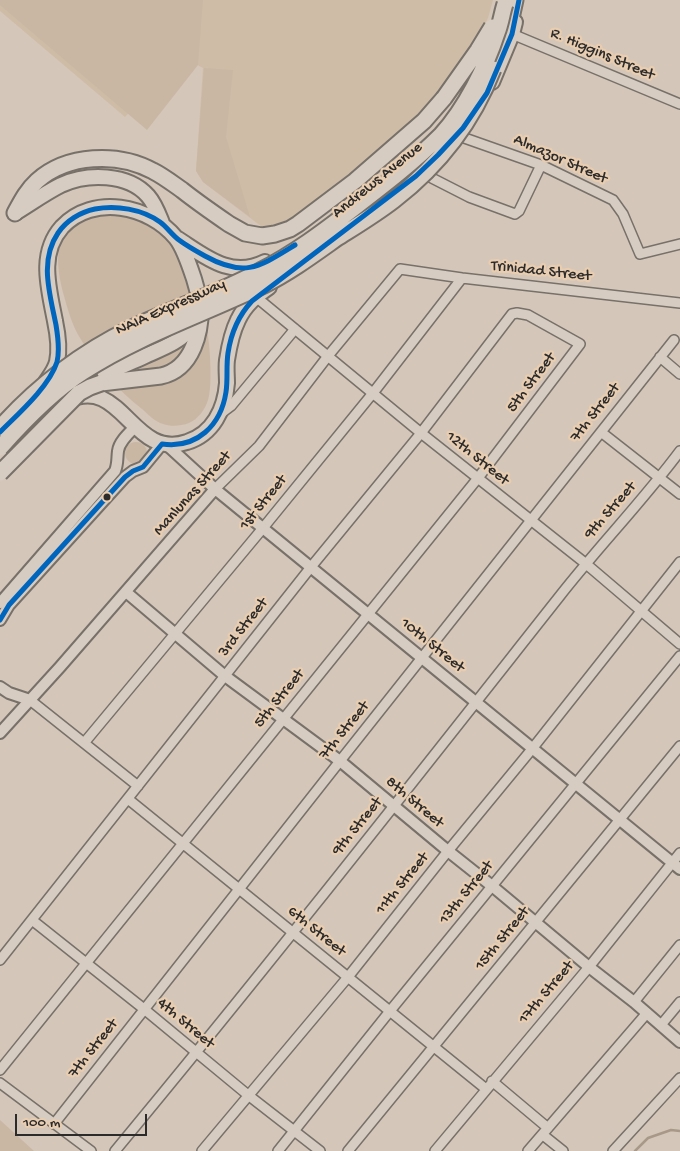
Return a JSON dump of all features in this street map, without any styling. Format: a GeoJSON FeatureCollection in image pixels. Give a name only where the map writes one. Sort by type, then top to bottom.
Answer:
{"type":"FeatureCollection","features":[{"type":"Feature","properties":{"kind":"highway"},"geometry":{"type":"LineString","coordinates":[[15,213],[32,185],[58,167],[82,160],[117,160],[130,162],[154,171],[240,231],[262,236],[285,232],[355,181],[424,121],[444,98],[509,1]]}},
{"type":"Feature","properties":{"kind":"highway","name":"NAIA Expressway"},"geometry":{"type":"LineString","coordinates":[[0,428],[49,380],[100,345],[132,328],[260,272],[320,233],[405,169],[441,134],[457,114],[479,78],[509,1]]}},
{"type":"Feature","properties":{"kind":"highway","name":"NAIA Expressway"},"geometry":{"type":"LineString","coordinates":[[0,448],[38,408],[81,373],[137,341],[266,284],[299,265],[394,200],[417,180],[453,142],[467,122],[488,83],[508,32],[509,1]]}},
{"type":"Feature","properties":{"kind":"highway"},"geometry":{"type":"LineString","coordinates":[[0,473],[78,394],[101,383],[160,376],[177,369],[189,356],[195,342],[200,324],[200,301]]}},
{"type":"Feature","properties":{"kind":"main road","name":"Andrews Avenue"},"geometry":{"type":"LineString","coordinates":[[219,415],[226,391],[227,362],[238,318],[256,297],[420,172],[460,132],[487,93],[512,34],[509,1]]}},
{"type":"Feature","properties":{"kind":"main road","name":"Andrews Avenue"},"geometry":{"type":"LineString","coordinates":[[177,239],[209,259],[228,267],[248,268],[261,265],[302,240],[364,196],[400,169],[449,118],[473,82],[494,31],[509,1]]}},
{"type":"Feature","properties":{"kind":"main road"},"geometry":{"type":"LineString","coordinates":[[449,118],[460,132]]}},
{"type":"Feature","properties":{"kind":"main road"},"geometry":{"type":"LineString","coordinates":[[15,213],[61,185],[80,179],[103,177],[123,181],[142,190],[155,205],[162,223]]}},
{"type":"Feature","properties":{"kind":"main road"},"geometry":{"type":"LineString","coordinates":[[0,432],[38,392],[54,369],[59,349],[49,290],[47,263],[52,242],[63,226],[83,212],[106,207],[137,211],[162,223],[177,239],[200,301],[200,310],[194,324],[176,342],[109,372],[83,381],[53,408],[0,469]]}},
{"type":"Feature","properties":{"kind":"main road"},"geometry":{"type":"LineString","coordinates":[[53,408],[80,396],[97,396],[107,400],[135,427],[154,441],[177,445],[199,437],[211,427],[219,415]]}},
{"type":"Feature","properties":{"kind":"street","name":"R. Higgins Street"},"geometry":{"type":"LineString","coordinates":[[512,34],[680,104]]}},
{"type":"Feature","properties":{"kind":"street","name":"Almazor Street"},"geometry":{"type":"LineString","coordinates":[[460,132],[541,165],[613,200],[623,214],[640,254],[680,244]]}},
{"type":"Feature","properties":{"kind":"street"},"geometry":{"type":"LineString","coordinates":[[420,172],[469,197],[515,214],[519,212],[541,165]]}},
{"type":"Feature","properties":{"kind":"street","name":"Trinidad Street"},"geometry":{"type":"LineString","coordinates":[[400,269],[680,303]]}},
{"type":"Feature","properties":{"kind":"street","name":"Manlunas Street"},"geometry":{"type":"LineString","coordinates":[[0,733],[215,489],[259,446],[328,356],[400,269]]}},
{"type":"Feature","properties":{"kind":"street","name":"1st Street"},"geometry":{"type":"LineString","coordinates":[[84,743],[373,393],[462,278]]}},
{"type":"Feature","properties":{"kind":"street","name":"12th Street"},"geometry":{"type":"LineString","coordinates":[[256,297],[585,564],[680,644]]}},
{"type":"Feature","properties":{"kind":"street","name":"5th Street"},"geometry":{"type":"LineString","coordinates":[[0,1070],[478,478],[580,344],[528,315],[512,314]]}},
{"type":"Feature","properties":{"kind":"street","name":"3rd Street"},"geometry":{"type":"LineString","coordinates":[[0,960],[311,567],[421,432],[512,314]]}},
{"type":"Feature","properties":{"kind":"street"},"geometry":{"type":"LineString","coordinates":[[219,415],[231,406],[295,329]]}},
{"type":"Feature","properties":{"kind":"street","name":"7th Street"},"geometry":{"type":"LineString","coordinates":[[54,1124],[674,340]]}},
{"type":"Feature","properties":{"kind":"street"},"geometry":{"type":"LineString","coordinates":[[660,357],[680,374]]}},
{"type":"Feature","properties":{"kind":"street"},"geometry":{"type":"LineString","coordinates":[[133,471],[124,466],[118,451],[120,445],[135,427]]}},
{"type":"Feature","properties":{"kind":"street"},"geometry":{"type":"LineString","coordinates":[[601,432],[680,494]]}},
{"type":"Feature","properties":{"kind":"street"},"geometry":{"type":"LineString","coordinates":[[0,620],[9,606],[125,477],[143,467],[164,444]]}},
{"type":"Feature","properties":{"kind":"street","name":"10th Street"},"geometry":{"type":"LineString","coordinates":[[164,444],[215,489],[676,866]]}},
{"type":"Feature","properties":{"kind":"street","name":"9th Street"},"geometry":{"type":"LineString","coordinates":[[115,1151],[197,1052],[394,806],[585,564],[660,478],[680,451]]}},
{"type":"Feature","properties":{"kind":"street"},"geometry":{"type":"LineString","coordinates":[[0,603],[115,472],[119,457]]}},
{"type":"Feature","properties":{"kind":"street","name":"11th Street"},"geometry":{"type":"LineString","coordinates":[[202,1151],[348,977],[680,562]]}},
{"type":"Feature","properties":{"kind":"street","name":"8th Street"},"geometry":{"type":"LineString","coordinates":[[126,592],[226,676],[340,761],[634,1002],[680,1042]]}},
{"type":"Feature","properties":{"kind":"street","name":"13th Street"},"geometry":{"type":"LineString","coordinates":[[278,1151],[680,656]]}},
{"type":"Feature","properties":{"kind":"street"},"geometry":{"type":"LineString","coordinates":[[0,687],[9,693],[30,700],[138,786]]}},
{"type":"Feature","properties":{"kind":"street","name":"15th Street"},"geometry":{"type":"LineString","coordinates":[[348,1151],[680,746]]}},
{"type":"Feature","properties":{"kind":"street","name":"6th Street"},"geometry":{"type":"LineString","coordinates":[[128,799],[434,1047],[489,1085],[545,1131],[563,1151]]}},
{"type":"Feature","properties":{"kind":"street","name":"17th Street"},"geometry":{"type":"LineString","coordinates":[[435,1151],[676,866],[680,853]]}},
{"type":"Feature","properties":{"kind":"street","name":"4th Street"},"geometry":{"type":"LineString","coordinates":[[32,920],[320,1151]]}},
{"type":"Feature","properties":{"kind":"street"},"geometry":{"type":"LineString","coordinates":[[634,1002],[680,945]]}},
{"type":"Feature","properties":{"kind":"street"},"geometry":{"type":"LineString","coordinates":[[661,1025],[680,1002]]}},
{"type":"Feature","properties":{"kind":"street"},"geometry":{"type":"LineString","coordinates":[[528,1151],[647,1013]]}},
{"type":"Feature","properties":{"kind":"street"},"geometry":{"type":"LineString","coordinates":[[614,1151],[680,1078]]}},
{"type":"Feature","properties":{"kind":"street"},"geometry":{"type":"LineString","coordinates":[[0,1083],[91,1151]]}},
{"type":"Feature","properties":{"kind":"shaded area"},"geometry":{"type":"Polygon","coordinates":[[[0,0],[493,0],[488,18],[454,81],[341,194],[270,233],[203,182],[196,171],[203,68],[181,56],[125,117],[0,11],[0,0]]]}},
{"type":"Feature","properties":{"kind":"shaded area"},"geometry":{"type":"Polygon","coordinates":[[[0,0],[203,0],[198,65],[147,130],[0,5],[0,0]]]}},
{"type":"Feature","properties":{"kind":"shaded area"},"geometry":{"type":"Polygon","coordinates":[[[204,68],[233,70],[226,137],[250,217],[203,182],[196,171],[204,68]]]}},
{"type":"Feature","properties":{"kind":"shaded area"},"geometry":{"type":"Polygon","coordinates":[[[119,211],[147,222],[168,240],[191,282],[204,318],[207,328],[211,373],[210,393],[207,404],[201,414],[186,424],[173,426],[160,423],[124,394],[86,348],[72,323],[59,275],[58,254],[60,245],[70,228],[88,215],[119,211]]]}},
{"type":"Feature","properties":{"kind":"shaded area"},"geometry":{"type":"Polygon","coordinates":[[[136,442],[144,445],[147,453],[144,461],[136,464],[128,461],[125,453],[128,445],[136,442]]]}},
{"type":"Feature","properties":{"kind":"shaded area"},"geometry":{"type":"Polygon","coordinates":[[[0,1120],[34,1151],[0,1151],[0,1120]]]}},
{"type":"Feature","properties":{"kind":"waterway"},"geometry":{"type":"LineString","coordinates":[[635,1151],[648,1138],[671,1130],[680,1131]]}},
{"type":"Feature","properties":{"kind":"transit line"},"geometry":{"type":"LineString","coordinates":[[0,620],[9,605],[125,477],[143,467],[162,444],[175,445],[186,443],[205,432],[213,424],[219,415],[226,392],[228,353],[233,332],[239,319],[252,301],[416,176],[463,128],[487,93],[512,34],[519,0]]}},
{"type":"Feature","properties":{"kind":"transit line"},"geometry":{"type":"LineString","coordinates":[[0,432],[24,409],[40,390],[57,362],[58,339],[49,290],[47,266],[52,244],[58,233],[74,218],[89,210],[103,208],[137,211],[160,222],[188,246],[219,263],[231,267],[242,268],[261,264],[295,245]]}}]}
